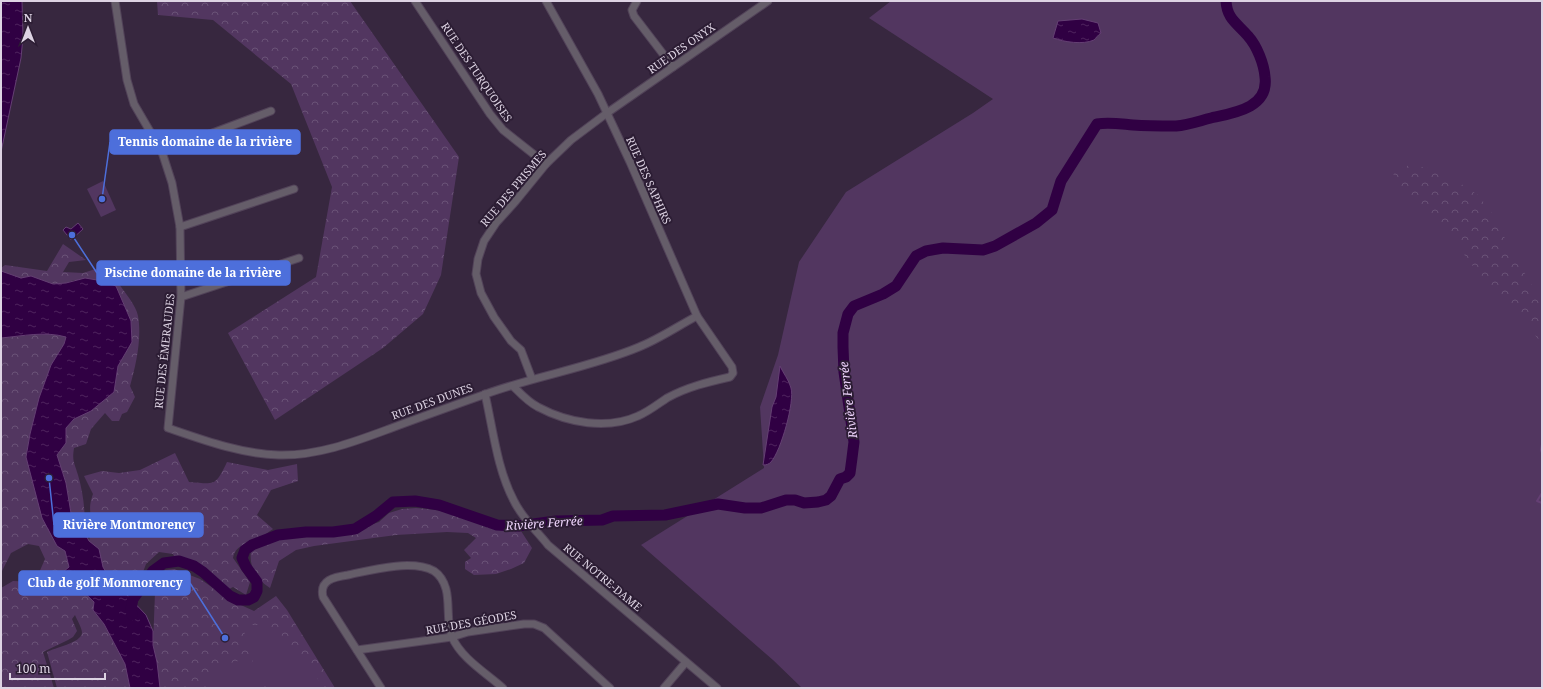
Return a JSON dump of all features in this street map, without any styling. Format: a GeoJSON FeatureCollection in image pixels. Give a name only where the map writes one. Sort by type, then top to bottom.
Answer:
{"type":"FeatureCollection","features":[{"type":"Feature","properties":{"kind":"street","name":"RUE DES ÉMERAUDES"},"geometry":{"type":"LineString","coordinates":[[115,1],[127,80],[134,104],[162,152],[172,183],[180,227],[182,297],[168,428]]}},
{"type":"Feature","properties":{"kind":"street","name":"RUE DES TURQUOISES"},"geometry":{"type":"LineString","coordinates":[[415,1],[490,114],[503,130],[546,164]]}},
{"type":"Feature","properties":{"kind":"street","name":"RUE DES SAPHIRS"},"geometry":{"type":"LineString","coordinates":[[513,386],[526,400],[559,417],[586,423],[615,423],[639,416],[668,398],[691,387],[730,377],[733,373],[732,367],[698,316],[598,94],[546,1]]}},
{"type":"Feature","properties":{"kind":"street"},"geometry":{"type":"LineString","coordinates":[[637,1],[632,10],[634,16],[673,67]]}},
{"type":"Feature","properties":{"kind":"street","name":"RUE DES ONYX"},"geometry":{"type":"LineString","coordinates":[[607,113],[768,1]]}},
{"type":"Feature","properties":{"kind":"street"},"geometry":{"type":"LineString","coordinates":[[162,152],[271,111]]}},
{"type":"Feature","properties":{"kind":"street","name":"RUE DES PRISMES"},"geometry":{"type":"LineString","coordinates":[[532,379],[521,350],[511,341],[494,317],[481,293],[476,274],[478,259],[484,241],[496,223],[546,164],[571,140],[607,113]]}},
{"type":"Feature","properties":{"kind":"street"},"geometry":{"type":"LineString","coordinates":[[180,227],[294,189]]}},
{"type":"Feature","properties":{"kind":"street"},"geometry":{"type":"LineString","coordinates":[[182,297],[299,258]]}},
{"type":"Feature","properties":{"kind":"street","name":"RUE DES DUNES"},"geometry":{"type":"LineString","coordinates":[[168,428],[207,441],[255,453],[278,455],[300,454],[324,450],[356,441],[485,394],[532,379],[609,358],[640,347],[698,316]]}},
{"type":"Feature","properties":{"kind":"street","name":"RUE NOTRE-DAME"},"geometry":{"type":"LineString","coordinates":[[485,394],[503,475],[514,502],[525,517],[548,545],[717,688]]}},
{"type":"Feature","properties":{"kind":"street"},"geometry":{"type":"LineString","coordinates":[[381,688],[323,597],[322,591],[328,580],[342,576],[382,568],[412,566],[426,568],[435,572],[442,579],[446,589],[449,628],[457,646],[467,657],[503,688]]}},
{"type":"Feature","properties":{"kind":"street","name":"RUE DES GÉODES"},"geometry":{"type":"LineString","coordinates":[[357,650],[452,637],[468,632],[524,624],[534,624],[544,628],[610,688]]}},
{"type":"Feature","properties":{"kind":"street"},"geometry":{"type":"LineString","coordinates":[[664,688],[686,662]]}},
{"type":"Feature","properties":{"kind":"green space"},"geometry":{"type":"Polygon","coordinates":[[[157,1],[350,1],[459,157],[441,275],[423,314],[383,348],[275,420],[228,333],[316,277],[332,187],[291,84],[213,20],[158,15],[157,1]]]}},
{"type":"Feature","properties":{"kind":"green space"},"geometry":{"type":"Polygon","coordinates":[[[891,1],[1542,1],[1542,688],[802,688],[773,660],[641,545],[764,468],[760,407],[778,355],[799,262],[846,192],[993,99],[869,18],[891,1]]]}},
{"type":"Feature","properties":{"kind":"green space"},"geometry":{"type":"Polygon","coordinates":[[[1409,165],[1428,168],[1455,180],[1478,195],[1492,213],[1511,250],[1542,302],[1542,344],[1527,325],[1471,264],[1455,242],[1393,179],[1394,172],[1409,165]]]}},
{"type":"Feature","properties":{"kind":"green space"},"geometry":{"type":"Polygon","coordinates":[[[103,181],[116,210],[101,217],[87,189],[103,181]]]}},
{"type":"Feature","properties":{"kind":"green space"},"geometry":{"type":"Polygon","coordinates":[[[63,244],[86,260],[69,262],[63,272],[83,273],[102,267],[114,270],[125,277],[119,284],[137,312],[139,324],[138,351],[130,386],[135,397],[127,412],[122,414],[119,421],[112,421],[105,413],[91,429],[86,444],[74,448],[74,462],[84,503],[84,531],[73,525],[66,483],[57,455],[66,443],[66,428],[74,419],[91,411],[114,392],[118,366],[132,342],[131,321],[116,286],[74,280],[66,283],[53,284],[31,276],[21,278],[1,271],[1,268],[5,265],[47,271],[63,244]]]}},
{"type":"Feature","properties":{"kind":"green space"},"geometry":{"type":"Polygon","coordinates":[[[39,334],[66,336],[64,344],[51,365],[39,398],[26,457],[57,545],[65,551],[69,567],[63,572],[94,602],[93,610],[104,624],[125,664],[130,688],[57,688],[47,652],[77,640],[80,637],[82,631],[75,615],[72,619],[77,631],[73,637],[43,652],[54,688],[1,688],[1,588],[13,581],[35,582],[45,559],[39,546],[28,544],[11,553],[1,573],[1,338],[39,334]]]}},
{"type":"Feature","properties":{"kind":"green space"},"geometry":{"type":"Polygon","coordinates":[[[175,453],[189,482],[209,483],[217,480],[227,462],[268,470],[297,464],[298,481],[271,490],[257,515],[273,529],[257,540],[239,547],[234,553],[233,558],[250,582],[246,595],[233,587],[229,589],[210,573],[197,572],[178,564],[173,554],[159,552],[146,564],[140,580],[130,589],[127,595],[114,586],[103,567],[98,549],[89,541],[91,529],[90,506],[93,494],[84,476],[102,471],[119,473],[140,470],[175,453]]]}},
{"type":"Feature","properties":{"kind":"green space"},"geometry":{"type":"Polygon","coordinates":[[[416,508],[455,514],[493,528],[521,531],[532,548],[524,563],[496,574],[474,575],[465,569],[465,562],[471,558],[464,550],[476,538],[468,533],[447,532],[396,535],[314,546],[296,550],[279,561],[270,588],[260,580],[252,567],[251,550],[265,543],[300,536],[348,533],[379,522],[389,513],[402,509],[416,508]]]}},
{"type":"Feature","properties":{"kind":"green space"},"geometry":{"type":"Polygon","coordinates":[[[174,569],[200,579],[232,601],[254,611],[276,596],[287,610],[335,688],[325,688],[303,661],[296,655],[279,632],[266,625],[250,625],[244,631],[253,661],[247,665],[237,661],[214,669],[207,682],[209,688],[160,688],[153,645],[155,593],[159,578],[165,570],[174,569]]]}},
{"type":"Feature","properties":{"kind":"green space"},"geometry":{"type":"Polygon","coordinates":[[[282,613],[326,688],[160,688],[153,631],[255,623],[282,613]]]}},
{"type":"Feature","properties":{"kind":"green space"},"geometry":{"type":"Polygon","coordinates":[[[268,679],[272,688],[260,688],[257,683],[268,679]]]}},
{"type":"Feature","properties":{"kind":"water"},"geometry":{"type":"Polygon","coordinates":[[[1,1],[22,1],[23,37],[21,58],[1,152],[1,1]]]}},
{"type":"Feature","properties":{"kind":"water"},"geometry":{"type":"Polygon","coordinates":[[[1082,19],[1098,23],[1101,33],[1094,40],[1090,42],[1074,42],[1062,41],[1053,38],[1058,21],[1082,19]]]}},
{"type":"Feature","properties":{"kind":"water"},"geometry":{"type":"Polygon","coordinates":[[[78,223],[83,229],[71,240],[63,230],[66,227],[71,229],[78,223]]]}},
{"type":"Feature","properties":{"kind":"water"},"geometry":{"type":"Polygon","coordinates":[[[1,271],[21,278],[31,276],[53,284],[66,283],[85,278],[103,281],[116,286],[131,321],[132,342],[118,366],[114,392],[91,411],[74,419],[66,428],[66,443],[57,455],[66,483],[73,525],[84,531],[89,541],[99,549],[103,567],[114,586],[127,595],[146,615],[153,631],[153,645],[157,662],[160,688],[130,688],[125,664],[104,624],[93,610],[94,602],[63,572],[69,567],[65,551],[57,546],[42,518],[26,457],[39,398],[51,365],[64,344],[66,337],[42,334],[1,338],[1,271]]]}},
{"type":"Feature","properties":{"kind":"water"},"geometry":{"type":"Polygon","coordinates":[[[780,366],[791,388],[791,404],[779,448],[771,462],[763,465],[772,407],[776,397],[780,366]]]}},
{"type":"Feature","properties":{"kind":"waterway","name":"Rivière Ferrée"},"geometry":{"type":"LineString","coordinates":[[132,615],[131,609],[133,599],[153,571],[164,563],[179,561],[194,566],[230,596],[238,600],[248,600],[254,597],[257,591],[257,582],[246,567],[242,558],[245,550],[252,545],[278,535],[306,532],[333,532],[355,529],[376,516],[393,502],[415,501],[439,505],[497,525],[518,526],[556,521],[602,520],[613,516],[665,515],[718,504],[745,508],[761,508],[786,500],[795,500],[804,503],[826,500],[831,496],[840,479],[846,477],[850,473],[854,442],[844,372],[843,333],[848,314],[854,306],[883,294],[896,286],[916,256],[926,251],[943,248],[983,250],[995,246],[1036,223],[1052,210],[1061,181],[1097,124],[1110,123],[1144,126],[1176,126],[1230,114],[1256,102],[1261,96],[1265,87],[1262,61],[1251,40],[1230,17],[1226,1]]}},
{"type":"Feature","properties":{"kind":"waterway"},"geometry":{"type":"LineString","coordinates":[[1542,444],[1542,453]]}},
{"type":"Feature","properties":{"kind":"waterway"},"geometry":{"type":"LineString","coordinates":[[1542,493],[1537,501],[1542,503]]}},
{"type":"Feature","properties":{"kind":"place","name":"Tennis domaine de la rivière"},"geometry":{"type":"Point","coordinates":[102,199]}},
{"type":"Feature","properties":{"kind":"place","name":"Piscine domaine de la rivière"},"geometry":{"type":"Point","coordinates":[72,235]}},
{"type":"Feature","properties":{"kind":"place","name":"Rivière Montmorency"},"geometry":{"type":"Point","coordinates":[49,478]}},
{"type":"Feature","properties":{"kind":"place","name":"Club de golf Monmorency"},"geometry":{"type":"Point","coordinates":[225,638]}}]}
